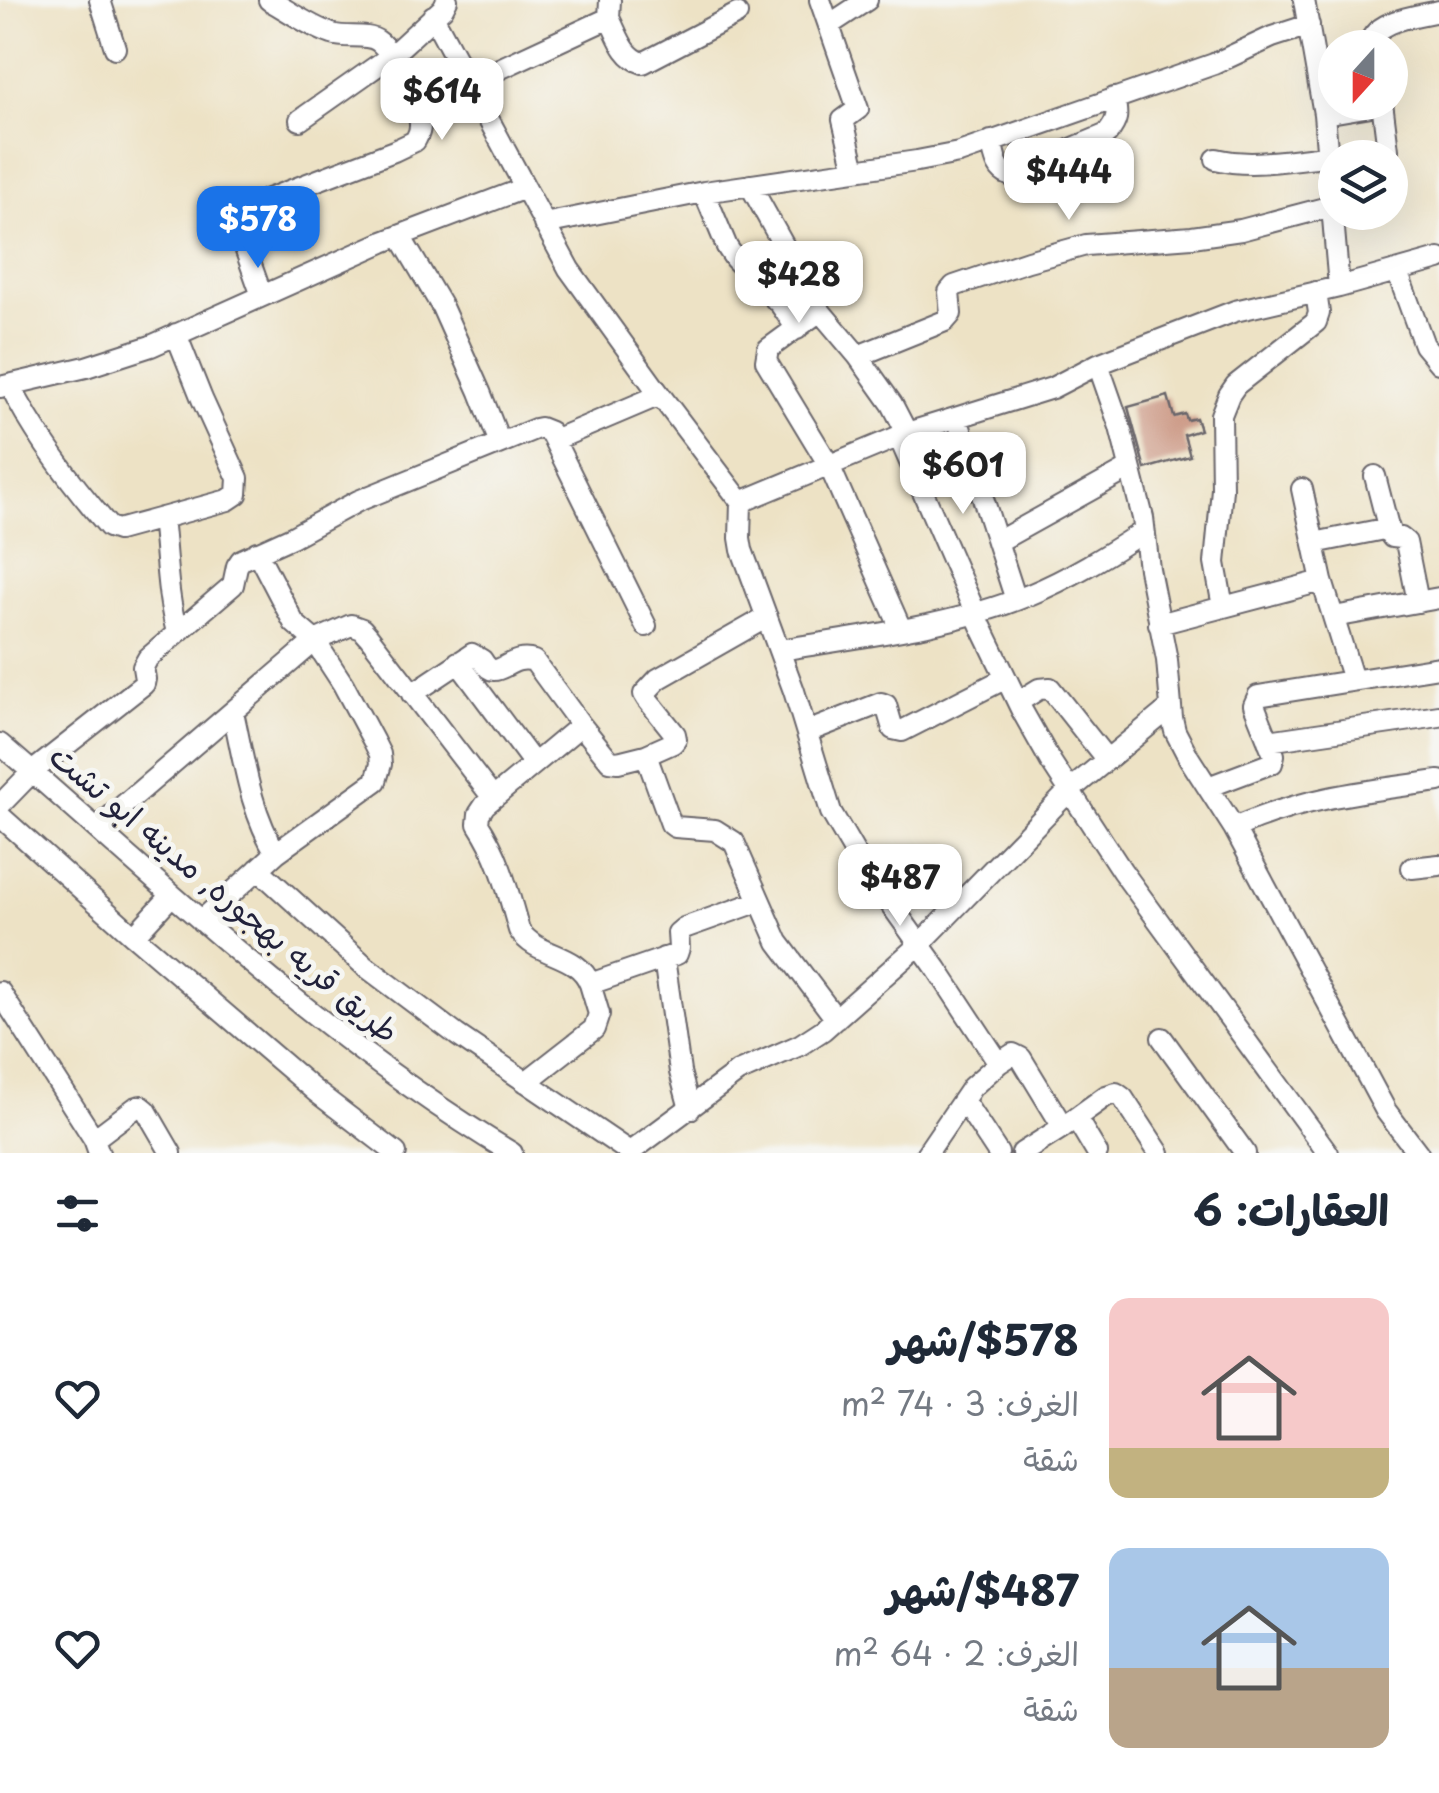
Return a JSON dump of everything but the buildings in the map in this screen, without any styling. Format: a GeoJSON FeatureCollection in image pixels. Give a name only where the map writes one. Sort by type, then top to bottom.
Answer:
{"type":"FeatureCollection","features":[{"type":"Feature","properties":{"kind":"street"},"geometry":{"type":"LineString","coordinates":[[100,0],[115,48]]}},
{"type":"Feature","properties":{"kind":"street"},"geometry":{"type":"LineString","coordinates":[[262,296],[240,234],[246,214],[268,199],[394,152],[415,140],[420,124],[418,109],[383,44],[374,38],[337,36],[320,30],[269,0]]}},
{"type":"Feature","properties":{"kind":"street"},"geometry":{"type":"LineString","coordinates":[[820,0],[858,109],[843,120],[855,170]]}},
{"type":"Feature","properties":{"kind":"street"},"geometry":{"type":"LineString","coordinates":[[1304,0],[1318,79]]}},
{"type":"Feature","properties":{"kind":"street"},"geometry":{"type":"LineString","coordinates":[[829,24],[860,2]]}},
{"type":"Feature","properties":{"kind":"street"},"geometry":{"type":"LineString","coordinates":[[300,120],[391,56],[440,8],[469,82],[569,269],[741,502],[740,538],[831,812],[859,860],[999,1062]]}},
{"type":"Feature","properties":{"kind":"street"},"geometry":{"type":"LineString","coordinates":[[469,82],[610,9],[626,52],[631,59],[643,63],[737,14]]}},
{"type":"Feature","properties":{"kind":"street"},"geometry":{"type":"LineString","coordinates":[[1379,30],[1439,11]]}},
{"type":"Feature","properties":{"kind":"street"},"geometry":{"type":"LineString","coordinates":[[544,224],[704,192],[945,156],[1214,64],[1272,36],[1309,26]]}},
{"type":"Feature","properties":{"kind":"street"},"geometry":{"type":"LineString","coordinates":[[991,141],[998,167],[1009,175],[1106,134],[1118,115],[1114,98]]}},
{"type":"Feature","properties":{"kind":"street"},"geometry":{"type":"LineString","coordinates":[[1216,158],[1250,164],[1318,157]]}},
{"type":"Feature","properties":{"kind":"street"},"geometry":{"type":"LineString","coordinates":[[750,185],[820,311],[892,404],[975,614],[1051,762],[1122,871],[1325,1152]]}},
{"type":"Feature","properties":{"kind":"street"},"geometry":{"type":"LineString","coordinates":[[176,334],[238,478],[238,494],[118,530],[109,527],[5,386],[122,356],[400,236],[525,188]]}},
{"type":"Feature","properties":{"kind":"street"},"geometry":{"type":"LineString","coordinates":[[704,192],[727,247],[797,328]]}},
{"type":"Feature","properties":{"kind":"street"},"geometry":{"type":"LineString","coordinates":[[858,356],[945,322],[950,314],[948,292],[954,286],[1028,261],[1086,244],[1241,230],[1318,210]]}},
{"type":"Feature","properties":{"kind":"street"},"geometry":{"type":"LineString","coordinates":[[1334,230],[1339,287]]}},
{"type":"Feature","properties":{"kind":"street"},"geometry":{"type":"LineString","coordinates":[[400,236],[442,307],[500,443]]}},
{"type":"Feature","properties":{"kind":"street"},"geometry":{"type":"LineString","coordinates":[[741,502],[903,435],[1052,388],[1098,364],[1235,311],[1439,259]]}},
{"type":"Feature","properties":{"kind":"street"},"geometry":{"type":"LineString","coordinates":[[1396,271],[1424,345],[1439,363]]}},
{"type":"Feature","properties":{"kind":"street"},"geometry":{"type":"LineString","coordinates":[[1223,607],[1215,564],[1222,489],[1222,415],[1236,385],[1316,322],[1316,292]]}},
{"type":"Feature","properties":{"kind":"street"},"geometry":{"type":"LineString","coordinates":[[820,311],[768,350],[766,361],[830,464],[902,629]]}},
{"type":"Feature","properties":{"kind":"street"},"geometry":{"type":"LineString","coordinates":[[1098,364],[1120,427],[1144,531],[1176,731],[1234,828],[1386,1111],[1418,1153]]}},
{"type":"Feature","properties":{"kind":"street"},"geometry":{"type":"LineString","coordinates":[[554,440],[660,395]]}},
{"type":"Feature","properties":{"kind":"street"},"geometry":{"type":"LineString","coordinates":[[957,418],[1016,600]]}},
{"type":"Feature","properties":{"kind":"street"},"geometry":{"type":"LineString","coordinates":[[0,805],[32,772],[144,684],[143,667],[148,658],[233,585],[237,566],[257,552],[358,501],[540,428],[550,432],[646,626]]}},
{"type":"Feature","properties":{"kind":"street"},"geometry":{"type":"LineString","coordinates":[[997,542],[1130,468]]}},
{"type":"Feature","properties":{"kind":"street"},"geometry":{"type":"LineString","coordinates":[[1334,618],[1428,600],[1406,542],[1392,537],[1388,528],[1376,476]]}},
{"type":"Feature","properties":{"kind":"street"},"geometry":{"type":"LineString","coordinates":[[1302,488],[1322,580],[1353,680]]}},
{"type":"Feature","properties":{"kind":"street"},"geometry":{"type":"LineString","coordinates":[[162,518],[165,573],[177,632]]}},
{"type":"Feature","properties":{"kind":"street"},"geometry":{"type":"LineString","coordinates":[[1314,542],[1388,528]]}},
{"type":"Feature","properties":{"kind":"street"},"geometry":{"type":"LineString","coordinates":[[780,650],[975,614],[1094,564],[1144,531]]}},
{"type":"Feature","properties":{"kind":"street"},"geometry":{"type":"LineString","coordinates":[[201,922],[276,853],[376,781],[381,764],[380,754],[344,684],[315,641],[294,623],[257,552]]}},
{"type":"Feature","properties":{"kind":"street"},"geometry":{"type":"LineString","coordinates":[[1159,624],[1322,580]]}},
{"type":"Feature","properties":{"kind":"street"},"geometry":{"type":"LineString","coordinates":[[412,694],[472,654],[496,671],[520,658],[534,661],[610,761],[618,762],[646,755],[676,740],[644,694],[646,690],[658,679],[768,617]]}},
{"type":"Feature","properties":{"kind":"street"},"geometry":{"type":"LineString","coordinates":[[97,828],[315,641],[355,625],[492,798]]}},
{"type":"Feature","properties":{"kind":"street"},"geometry":{"type":"LineString","coordinates":[[458,662],[534,764]]}},
{"type":"Feature","properties":{"kind":"street"},"geometry":{"type":"LineString","coordinates":[[1208,787],[1272,763],[1274,755],[1254,704],[1258,696],[1439,667]]}},
{"type":"Feature","properties":{"kind":"street"},"geometry":{"type":"LineString","coordinates":[[807,732],[881,704],[886,706],[893,729],[900,731],[1006,678]]}},
{"type":"Feature","properties":{"kind":"street"},"geometry":{"type":"LineString","coordinates":[[1018,702],[1040,689],[1050,688],[1106,760]]}},
{"type":"Feature","properties":{"kind":"street"},"geometry":{"type":"LineString","coordinates":[[258,870],[365,966],[457,1035],[631,1153],[738,1072],[800,1045],[836,1019],[920,944],[1070,791],[1170,707]]}},
{"type":"Feature","properties":{"kind":"street"},"geometry":{"type":"LineString","coordinates":[[232,712],[254,809],[276,853]]}},
{"type":"Feature","properties":{"kind":"street"},"geometry":{"type":"LineString","coordinates":[[1268,741],[1439,716]]}},
{"type":"Feature","properties":{"kind":"street"},"geometry":{"type":"LineString","coordinates":[[526,1082],[594,1029],[599,1014],[586,973],[534,947],[519,930],[499,860],[478,824],[479,814],[492,798],[581,725]]}},
{"type":"Feature","properties":{"kind":"street","name":"طريق قريه بهجوره, مدينه ابو تشت"},"geometry":{"type":"LineString","coordinates":[[0,744],[201,922],[341,1037],[512,1153]]}},
{"type":"Feature","properties":{"kind":"street"},"geometry":{"type":"LineString","coordinates":[[646,755],[671,824],[715,830],[734,842],[778,942],[836,1019]]}},
{"type":"Feature","properties":{"kind":"street"},"geometry":{"type":"LineString","coordinates":[[1234,828],[1297,804],[1439,781]]}},
{"type":"Feature","properties":{"kind":"street"},"geometry":{"type":"LineString","coordinates":[[0,816],[314,1092],[396,1153]]}},
{"type":"Feature","properties":{"kind":"street"},"geometry":{"type":"LineString","coordinates":[[1412,868],[1439,865]]}},
{"type":"Feature","properties":{"kind":"street"},"geometry":{"type":"LineString","coordinates":[[134,936],[172,895]]}},
{"type":"Feature","properties":{"kind":"street"},"geometry":{"type":"LineString","coordinates":[[590,984],[677,954],[678,932],[684,928],[760,901]]}},
{"type":"Feature","properties":{"kind":"street"},"geometry":{"type":"LineString","coordinates":[[664,958],[680,1072],[690,1109]]}},
{"type":"Feature","properties":{"kind":"street"},"geometry":{"type":"LineString","coordinates":[[0,992],[96,1146],[141,1106],[171,1153]]}},
{"type":"Feature","properties":{"kind":"street"},"geometry":{"type":"LineString","coordinates":[[1162,1038],[1246,1153]]}},
{"type":"Feature","properties":{"kind":"street"},"geometry":{"type":"LineString","coordinates":[[927,1153],[972,1087],[1013,1054],[1021,1058],[1097,1153]]}},
{"type":"Feature","properties":{"kind":"street"},"geometry":{"type":"LineString","coordinates":[[1022,1153],[1045,1147],[1070,1122],[1106,1096],[1116,1094],[1160,1153]]}},
{"type":"Feature","properties":{"kind":"street"},"geometry":{"type":"LineString","coordinates":[[963,1100],[998,1153]]}}]}
